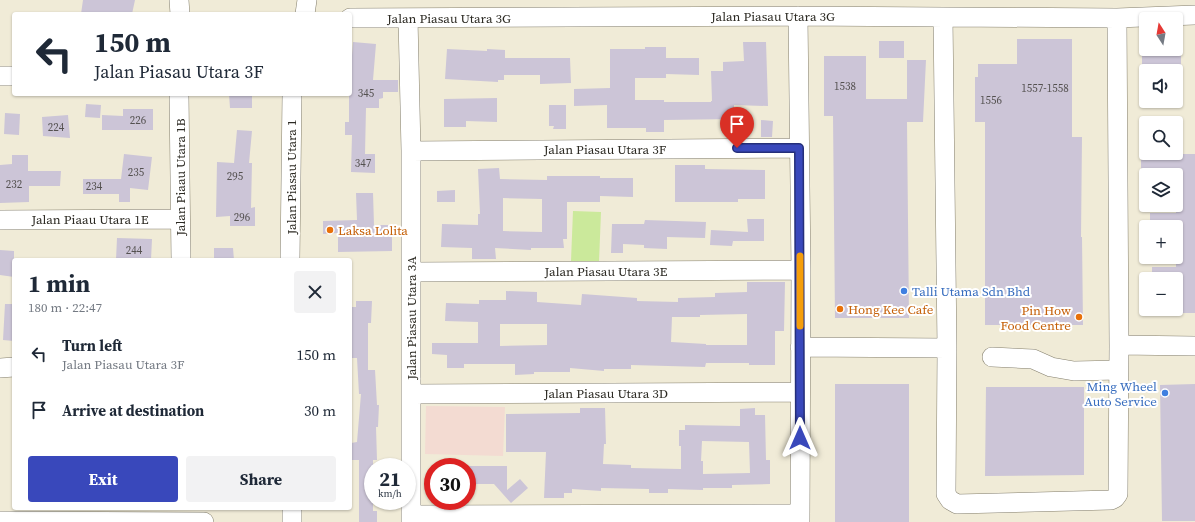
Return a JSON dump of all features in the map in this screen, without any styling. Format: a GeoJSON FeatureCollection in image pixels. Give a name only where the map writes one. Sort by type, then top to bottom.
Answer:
{"type":"FeatureCollection","features":[{"type":"Feature","properties":{"kind":"street"},"geometry":{"type":"LineString","coordinates":[[180,0],[180,12]]}},
{"type":"Feature","properties":{"kind":"street"},"geometry":{"type":"LineString","coordinates":[[305,12],[307,0]]}},
{"type":"Feature","properties":{"kind":"street","name":"Jalan Piasau Utara 3G"},"geometry":{"type":"LineString","coordinates":[[352,18],[408,18],[634,8],[798,16],[1117,18],[1195,15]]}},
{"type":"Feature","properties":{"kind":"street"},"geometry":{"type":"LineString","coordinates":[[411,519],[800,518],[798,16]]}},
{"type":"Feature","properties":{"kind":"street"},"geometry":{"type":"LineString","coordinates":[[943,17],[947,348],[946,494],[950,500],[958,504],[1111,500],[1118,494],[1119,344],[1117,18]]}},
{"type":"Feature","properties":{"kind":"street","name":"Jalan Piasau Utara 3A"},"geometry":{"type":"LineString","coordinates":[[408,18],[411,151],[411,519]]}},
{"type":"Feature","properties":{"kind":"street"},"geometry":{"type":"LineString","coordinates":[[0,76],[12,76]]}},
{"type":"Feature","properties":{"kind":"street","name":"Jalan Piaau Utara 1B"},"geometry":{"type":"LineString","coordinates":[[179,96],[181,258]]}},
{"type":"Feature","properties":{"kind":"street","name":"Jalan Piasau Utara 1"},"geometry":{"type":"LineString","coordinates":[[290,258],[292,96]]}},
{"type":"Feature","properties":{"kind":"street","name":"Jalan Piasau Utara 3F"},"geometry":{"type":"LineString","coordinates":[[411,151],[799,148]]}},
{"type":"Feature","properties":{"kind":"street","name":"Jalan Piaau Utara 1E"},"geometry":{"type":"LineString","coordinates":[[0,220],[180,219]]}},
{"type":"Feature","properties":{"kind":"street","name":"Jalan Piasau Utara 3E"},"geometry":{"type":"LineString","coordinates":[[411,272],[800,270]]}},
{"type":"Feature","properties":{"kind":"street"},"geometry":{"type":"LineString","coordinates":[[1119,344],[1195,346]]}},
{"type":"Feature","properties":{"kind":"street"},"geometry":{"type":"LineString","coordinates":[[800,347],[947,348]]}},
{"type":"Feature","properties":{"kind":"street"},"geometry":{"type":"LineString","coordinates":[[992,357],[1033,359],[1051,367],[1074,371],[1118,370]]}},
{"type":"Feature","properties":{"kind":"street"},"geometry":{"type":"LineString","coordinates":[[0,368],[12,368]]}},
{"type":"Feature","properties":{"kind":"street","name":"Jalan Piasau Utara 3D"},"geometry":{"type":"LineString","coordinates":[[411,394],[800,392]]}},
{"type":"Feature","properties":{"kind":"street"},"geometry":{"type":"LineString","coordinates":[[292,510],[292,522]]}},
{"type":"Feature","properties":{"kind":"street"},"geometry":{"type":"LineString","coordinates":[[0,521],[194,517]]}},
{"type":"Feature","properties":{"kind":"shaded area"},"geometry":{"type":"Polygon","coordinates":[[[426,406],[505,407],[503,456],[425,454],[426,406]]]}},
{"type":"Feature","properties":{"kind":"green space"},"geometry":{"type":"Polygon","coordinates":[[[573,211],[601,212],[599,262],[571,261],[573,211]]]}},
{"type":"Feature","properties":{"kind":"building"},"geometry":{"type":"Polygon","coordinates":[[[83,0],[135,0],[132,12],[81,12],[83,0]]]}},
{"type":"Feature","properties":{"kind":"building"},"geometry":{"type":"Polygon","coordinates":[[[1017,39],[1072,39],[1072,137],[1082,137],[1081,237],[1083,325],[985,325],[985,122],[975,122],[975,77],[978,77],[978,64],[1017,64],[1017,39]]]}},
{"type":"Feature","properties":{"kind":"building"},"geometry":{"type":"Polygon","coordinates":[[[879,41],[904,41],[904,58],[879,58],[879,41]]]}},
{"type":"Feature","properties":{"kind":"building"},"geometry":{"type":"Polygon","coordinates":[[[353,42],[376,44],[373,80],[398,80],[398,92],[383,92],[383,98],[379,99],[379,108],[366,108],[365,154],[375,154],[375,173],[351,172],[352,135],[345,135],[345,122],[349,122],[349,96],[352,96],[353,42]]]}},
{"type":"Feature","properties":{"kind":"building"},"geometry":{"type":"Polygon","coordinates":[[[743,42],[766,42],[768,106],[734,105],[734,119],[664,120],[664,132],[646,132],[646,128],[607,128],[607,105],[574,106],[574,89],[610,88],[610,49],[645,49],[645,47],[666,47],[666,58],[699,58],[699,75],[666,74],[666,78],[635,78],[635,100],[664,100],[664,102],[711,102],[711,71],[723,71],[723,62],[744,61],[743,42]]]}},
{"type":"Feature","properties":{"kind":"building"},"geometry":{"type":"Polygon","coordinates":[[[447,49],[487,51],[487,49],[505,50],[505,58],[570,58],[571,83],[540,84],[540,75],[504,75],[504,80],[498,80],[498,82],[445,79],[447,49]]]}},
{"type":"Feature","properties":{"kind":"building"},"geometry":{"type":"Polygon","coordinates":[[[824,56],[866,56],[866,99],[907,99],[907,60],[926,60],[923,122],[907,122],[909,318],[835,318],[833,116],[824,116],[824,56]]]}},
{"type":"Feature","properties":{"kind":"building"},"geometry":{"type":"Polygon","coordinates":[[[1142,56],[1181,56],[1181,64],[1142,64],[1142,56]]]}},
{"type":"Feature","properties":{"kind":"building"},"geometry":{"type":"Polygon","coordinates":[[[229,96],[252,96],[252,108],[230,108],[229,96]]]}},
{"type":"Feature","properties":{"kind":"building"},"geometry":{"type":"Polygon","coordinates":[[[497,98],[497,122],[466,121],[466,127],[444,127],[444,99],[497,98]]]}},
{"type":"Feature","properties":{"kind":"building"},"geometry":{"type":"Polygon","coordinates":[[[86,104],[101,105],[100,118],[85,117],[86,104]]]}},
{"type":"Feature","properties":{"kind":"building"},"geometry":{"type":"Polygon","coordinates":[[[549,105],[566,105],[566,129],[553,129],[554,126],[549,126],[549,105]]]}},
{"type":"Feature","properties":{"kind":"building"},"geometry":{"type":"Polygon","coordinates":[[[123,109],[153,109],[153,130],[102,130],[102,115],[123,116],[123,109]]]}},
{"type":"Feature","properties":{"kind":"building"},"geometry":{"type":"Polygon","coordinates":[[[5,113],[20,114],[19,135],[4,134],[5,113]]]}},
{"type":"Feature","properties":{"kind":"building"},"geometry":{"type":"Polygon","coordinates":[[[68,115],[70,138],[43,136],[42,117],[68,115]]]}},
{"type":"Feature","properties":{"kind":"building"},"geometry":{"type":"Polygon","coordinates":[[[761,120],[773,121],[772,137],[761,137],[761,120]]]}},
{"type":"Feature","properties":{"kind":"building"},"geometry":{"type":"Polygon","coordinates":[[[237,130],[252,131],[249,163],[252,163],[251,208],[255,207],[255,226],[230,226],[230,216],[216,217],[217,162],[234,163],[237,130]]]}},
{"type":"Feature","properties":{"kind":"building"},"geometry":{"type":"Polygon","coordinates":[[[124,154],[152,157],[148,190],[130,188],[130,202],[119,202],[119,194],[83,194],[83,179],[121,179],[124,154]]]}},
{"type":"Feature","properties":{"kind":"building"},"geometry":{"type":"Polygon","coordinates":[[[1183,154],[1195,154],[1195,313],[1183,313],[1183,272],[1152,272],[1152,267],[1176,267],[1176,264],[1183,264],[1183,220],[1150,220],[1150,213],[1183,212],[1183,168],[1141,168],[1141,160],[1183,160],[1183,154]]]}},
{"type":"Feature","properties":{"kind":"building"},"geometry":{"type":"Polygon","coordinates":[[[12,155],[28,155],[28,171],[61,171],[60,186],[29,186],[29,202],[0,203],[0,165],[12,164],[12,155]]]}},
{"type":"Feature","properties":{"kind":"building"},"geometry":{"type":"Polygon","coordinates":[[[675,165],[705,165],[705,169],[765,170],[765,199],[738,199],[738,202],[675,202],[675,165]]]}},
{"type":"Feature","properties":{"kind":"building"},"geometry":{"type":"Polygon","coordinates":[[[499,168],[500,179],[547,180],[547,176],[600,176],[600,178],[633,178],[633,197],[600,196],[600,202],[567,202],[567,239],[563,239],[564,248],[531,248],[531,250],[495,248],[496,259],[472,259],[472,248],[441,247],[442,224],[478,225],[478,214],[480,214],[478,169],[499,168]],[[503,198],[503,231],[542,232],[542,199],[503,198]]]}},
{"type":"Feature","properties":{"kind":"building"},"geometry":{"type":"Polygon","coordinates":[[[455,190],[455,202],[437,202],[437,191],[455,190]]]}},
{"type":"Feature","properties":{"kind":"building"},"geometry":{"type":"Polygon","coordinates":[[[356,193],[373,193],[374,225],[392,225],[392,251],[338,252],[338,233],[323,234],[323,221],[357,220],[356,193]]]}},
{"type":"Feature","properties":{"kind":"building"},"geometry":{"type":"Polygon","coordinates":[[[747,219],[764,219],[764,241],[733,241],[732,246],[710,245],[711,230],[748,232],[747,219]]]}},
{"type":"Feature","properties":{"kind":"building"},"geometry":{"type":"Polygon","coordinates":[[[645,220],[706,222],[705,238],[667,237],[667,249],[644,248],[644,245],[623,244],[623,253],[611,253],[612,224],[644,224],[645,220]]]}},
{"type":"Feature","properties":{"kind":"building"},"geometry":{"type":"Polygon","coordinates":[[[117,238],[152,239],[151,258],[116,258],[117,238]]]}},
{"type":"Feature","properties":{"kind":"building"},"geometry":{"type":"Polygon","coordinates":[[[214,248],[233,248],[234,258],[214,258],[214,248]]]}},
{"type":"Feature","properties":{"kind":"building"},"geometry":{"type":"Polygon","coordinates":[[[0,250],[14,251],[14,258],[12,258],[12,277],[0,275],[0,250]]]}},
{"type":"Feature","properties":{"kind":"building"},"geometry":{"type":"Polygon","coordinates":[[[747,282],[785,282],[784,331],[775,331],[775,365],[749,365],[749,363],[706,363],[705,367],[631,365],[631,369],[604,369],[604,371],[570,368],[570,372],[534,372],[534,374],[515,375],[515,364],[464,364],[464,368],[447,368],[447,355],[432,354],[432,343],[478,343],[478,322],[445,321],[446,303],[479,304],[479,300],[506,300],[506,291],[537,292],[537,302],[581,305],[582,294],[637,298],[637,301],[678,302],[678,298],[715,297],[715,293],[747,292],[747,282]],[[747,314],[672,317],[671,342],[706,345],[747,345],[747,314]],[[500,324],[500,346],[547,345],[547,324],[500,324]]]}},
{"type":"Feature","properties":{"kind":"building"},"geometry":{"type":"Polygon","coordinates":[[[356,301],[372,301],[371,323],[368,323],[368,370],[375,370],[377,405],[379,405],[378,427],[376,427],[377,458],[364,458],[364,510],[377,511],[377,522],[359,522],[359,460],[352,460],[352,443],[357,442],[361,394],[359,394],[357,358],[352,358],[352,307],[356,307],[356,301]]]}},
{"type":"Feature","properties":{"kind":"building"},"geometry":{"type":"Polygon","coordinates":[[[5,304],[12,304],[12,341],[3,340],[5,304]]]}},
{"type":"Feature","properties":{"kind":"building"},"geometry":{"type":"Polygon","coordinates":[[[835,384],[909,384],[909,522],[835,522],[835,384]]]}},
{"type":"Feature","properties":{"kind":"building"},"geometry":{"type":"Polygon","coordinates":[[[1195,384],[1195,521],[1162,521],[1160,385],[1195,384]]]}},
{"type":"Feature","properties":{"kind":"building"},"geometry":{"type":"Polygon","coordinates":[[[986,387],[1084,387],[1084,475],[985,476],[986,387]]]}},
{"type":"Feature","properties":{"kind":"building"},"geometry":{"type":"Polygon","coordinates":[[[580,408],[605,408],[606,444],[604,444],[603,464],[631,465],[631,468],[681,469],[679,430],[685,430],[685,425],[740,426],[740,409],[755,408],[755,415],[765,415],[766,460],[770,460],[770,484],[732,485],[732,488],[703,488],[703,490],[668,489],[668,493],[649,493],[649,489],[601,488],[601,491],[572,489],[572,493],[564,493],[564,498],[544,498],[546,452],[506,452],[506,414],[580,413],[580,408]],[[702,441],[701,461],[703,461],[703,474],[750,473],[749,442],[702,441]]]}},
{"type":"Feature","properties":{"kind":"building"},"geometry":{"type":"Polygon","coordinates":[[[476,466],[507,466],[507,490],[520,479],[528,488],[511,503],[494,484],[476,484],[476,466]]]}},
{"type":"Feature","properties":{"kind":"slow traffic"},"geometry":{"type":"LineString","coordinates":[[800,256],[800,326]]}},
{"type":"Feature","properties":{"kind":"place","name":"Laksa Lolita"},"geometry":{"type":"Point","coordinates":[330,230]}},
{"type":"Feature","properties":{"kind":"place","name":"Talli Utama Sdn Bhd"},"geometry":{"type":"Point","coordinates":[904,291]}},
{"type":"Feature","properties":{"kind":"place","name":"Hong Kee Cafe"},"geometry":{"type":"Point","coordinates":[840,309]}},
{"type":"Feature","properties":{"kind":"place","name":"Pin How Food Centre"},"geometry":{"type":"Point","coordinates":[1079,317]}},
{"type":"Feature","properties":{"kind":"place","name":"Ming Wheel Auto Service"},"geometry":{"type":"Point","coordinates":[1165,393]}},
{"type":"Feature","properties":{"kind":"route"},"geometry":{"type":"LineString","coordinates":[[737,148],[799,148],[800,438]]}}]}
